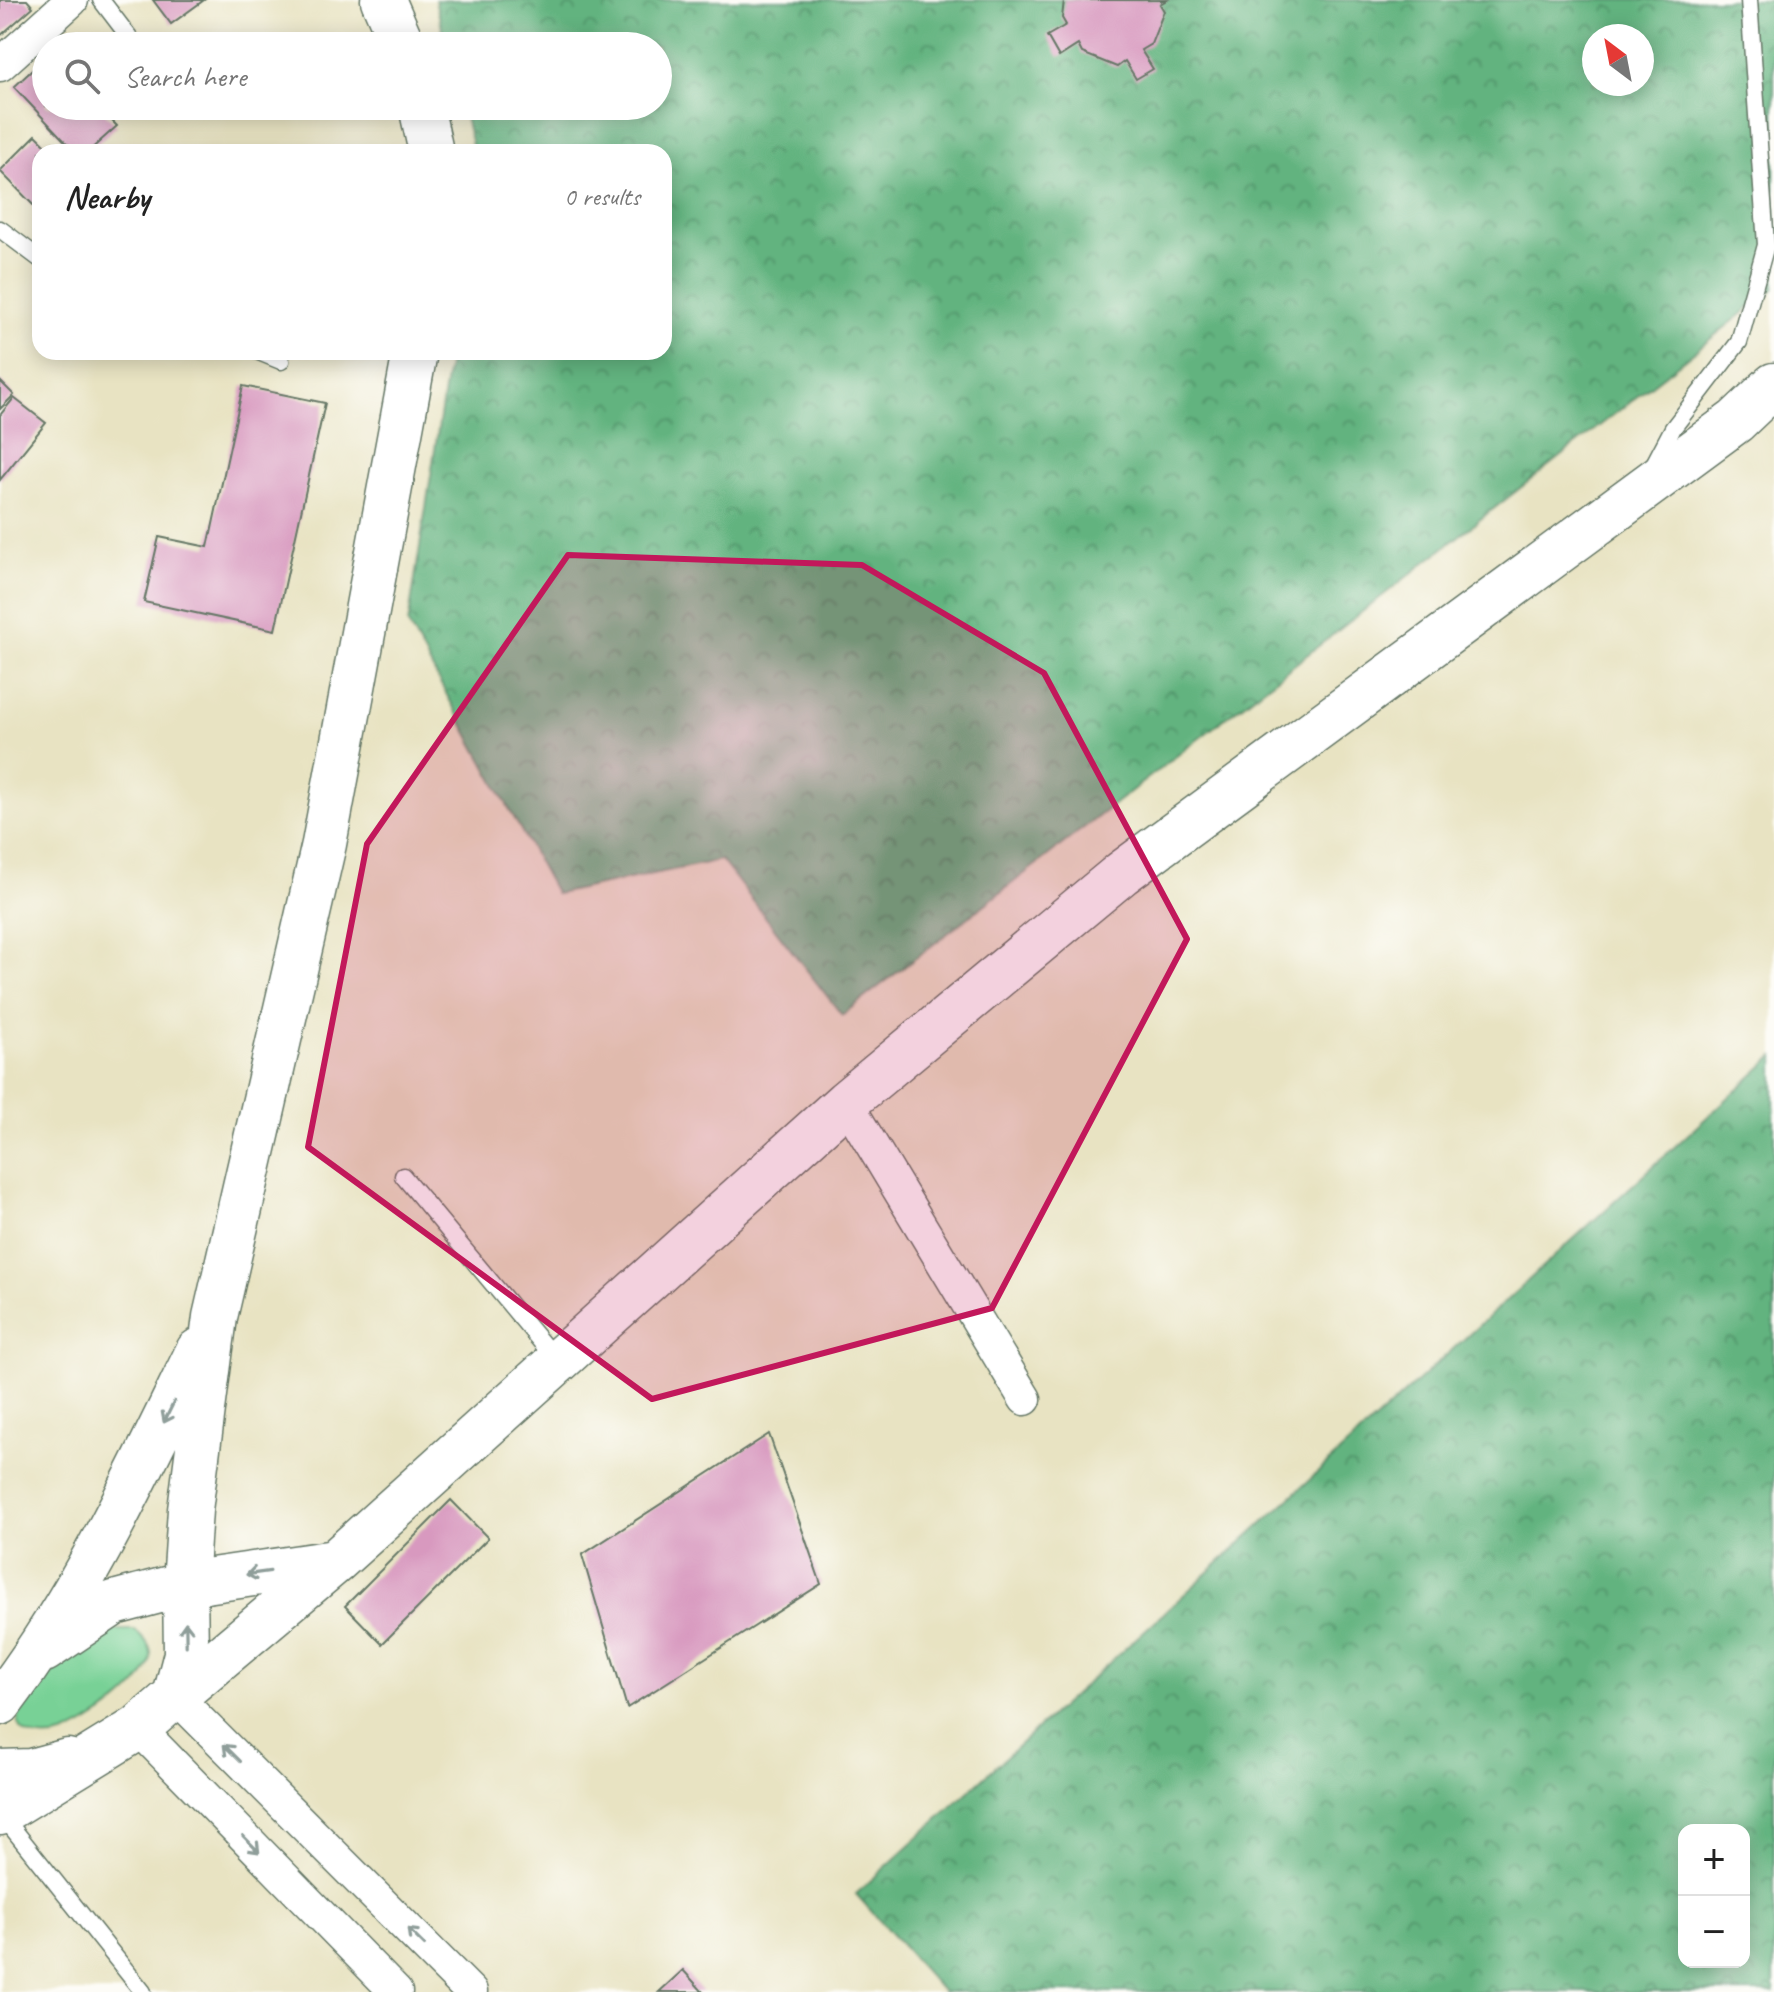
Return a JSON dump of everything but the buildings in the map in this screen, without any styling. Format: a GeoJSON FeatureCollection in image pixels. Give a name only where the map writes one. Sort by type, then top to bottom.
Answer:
{"type":"FeatureCollection","features":[{"type":"Feature","properties":{"kind":"street"},"geometry":{"type":"LineString","coordinates":[[37,32],[72,0]]}},
{"type":"Feature","properties":{"kind":"street"},"geometry":{"type":"LineString","coordinates":[[383,0],[397,32]]}},
{"type":"Feature","properties":{"kind":"street"},"geometry":{"type":"LineString","coordinates":[[0,65],[32,36]]}},
{"type":"Feature","properties":{"kind":"street"},"geometry":{"type":"LineString","coordinates":[[424,120],[429,144]]}},
{"type":"Feature","properties":{"kind":"street"},"geometry":{"type":"LineString","coordinates":[[175,1696],[186,1654],[185,1584],[190,1510],[215,1317],[324,844],[414,360]]}},
{"type":"Feature","properties":{"kind":"street"},"geometry":{"type":"LineString","coordinates":[[0,1813],[124,1737],[335,1562],[846,1102],[1122,873],[1736,421],[1774,385]]}},
{"type":"Feature","properties":{"kind":"street"},"geometry":{"type":"LineString","coordinates":[[846,1102],[1025,1399]]}},
{"type":"Feature","properties":{"kind":"street"},"geometry":{"type":"LineString","coordinates":[[0,1703],[18,1666],[125,1502],[215,1317]]}},
{"type":"Feature","properties":{"kind":"street"},"geometry":{"type":"LineString","coordinates":[[18,1666],[114,1603],[185,1584],[335,1562]]}},
{"type":"Feature","properties":{"kind":"street"},"geometry":{"type":"LineString","coordinates":[[175,1696],[471,1992]]}},
{"type":"Feature","properties":{"kind":"street"},"geometry":{"type":"LineString","coordinates":[[0,1772],[31,1771],[124,1737]]}},
{"type":"Feature","properties":{"kind":"street"},"geometry":{"type":"LineString","coordinates":[[124,1737],[396,1992]]}},
{"type":"Feature","properties":{"kind":"lane"},"geometry":{"type":"LineString","coordinates":[[101,0],[125,32]]}},
{"type":"Feature","properties":{"kind":"lane"},"geometry":{"type":"LineString","coordinates":[[1636,495],[1673,428],[1739,342],[1766,245],[1749,0]]}},
{"type":"Feature","properties":{"kind":"lane"},"geometry":{"type":"LineString","coordinates":[[0,229],[32,253]]}},
{"type":"Feature","properties":{"kind":"lane"},"geometry":{"type":"LineString","coordinates":[[403,1176],[557,1361]]}},
{"type":"Feature","properties":{"kind":"lane"},"geometry":{"type":"LineString","coordinates":[[0,1813],[143,1992]]}},
{"type":"Feature","properties":{"kind":"highlighted area"},"geometry":{"type":"Polygon","coordinates":[[[568,555],[862,565],[1044,673],[1187,939],[992,1308],[652,1399],[308,1147],[367,844],[568,555]]]}},
{"type":"Feature","properties":{"kind":"green space"},"geometry":{"type":"Polygon","coordinates":[[[435,0],[1774,0],[1774,289],[842,1015],[721,860],[556,894],[408,624],[449,360],[672,360],[672,144],[472,144],[466,120],[672,120],[672,32],[443,32],[435,0]]]}},
{"type":"Feature","properties":{"kind":"green space"},"geometry":{"type":"Polygon","coordinates":[[[1774,1056],[1774,1992],[943,1992],[856,1894],[1774,1056]]]}},
{"type":"Feature","properties":{"kind":"green space"},"geometry":{"type":"Polygon","coordinates":[[[114,1630],[135,1630],[148,1644],[151,1655],[141,1679],[117,1703],[74,1730],[48,1737],[26,1733],[18,1722],[20,1711],[44,1675],[77,1649],[114,1630]]]}}]}
